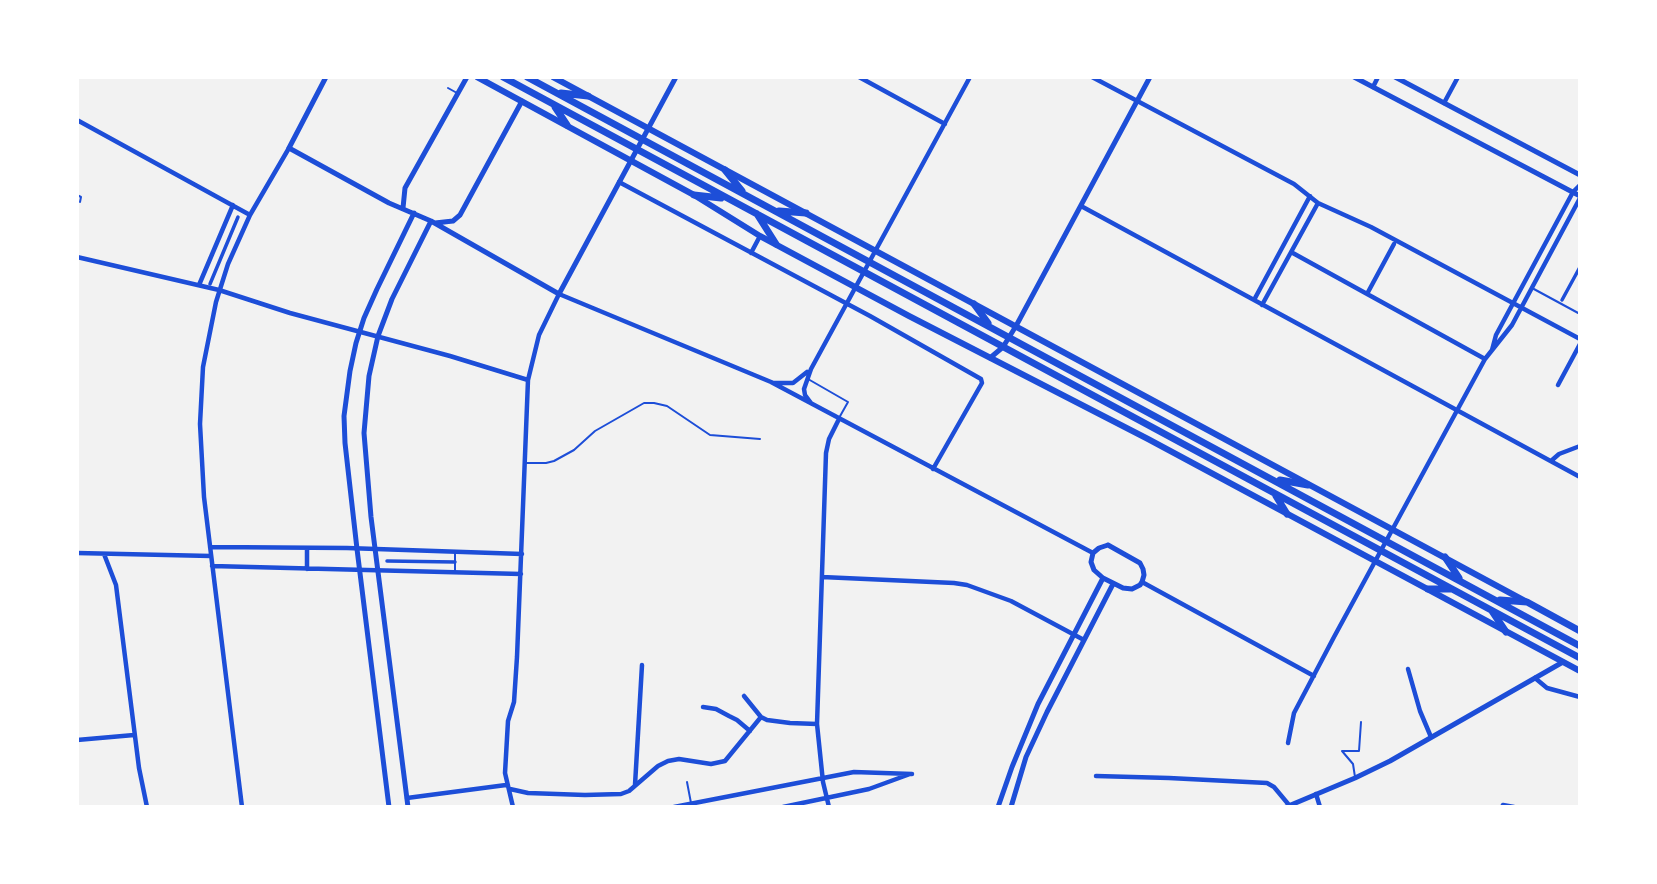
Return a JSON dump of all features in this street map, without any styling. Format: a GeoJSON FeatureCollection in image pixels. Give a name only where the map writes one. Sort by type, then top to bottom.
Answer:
{"type":"FeatureCollection","features":[{"type":"Feature","properties":{"kind":"main road"},"geometry":{"type":"LineString","coordinates":[[477,77],[694,195],[760,236],[1580,671]]}},
{"type":"Feature","properties":{"kind":"main road"},"geometry":{"type":"LineString","coordinates":[[503,77],[1381,551],[1492,610],[1579,652]]}},
{"type":"Feature","properties":{"kind":"main road"},"geometry":{"type":"LineString","coordinates":[[527,77],[1495,599],[1579,652]]}},
{"type":"Feature","properties":{"kind":"main road"},"geometry":{"type":"LineString","coordinates":[[553,77],[1580,631]]}},
{"type":"Feature","properties":{"kind":"main road"},"geometry":{"type":"LineString","coordinates":[[555,92],[588,96]]}},
{"type":"Feature","properties":{"kind":"main road"},"geometry":{"type":"LineString","coordinates":[[552,103],[567,125]]}},
{"type":"Feature","properties":{"kind":"main road"},"geometry":{"type":"LineString","coordinates":[[725,170],[744,194]]}},
{"type":"Feature","properties":{"kind":"main road"},"geometry":{"type":"LineString","coordinates":[[694,195],[729,199]]}},
{"type":"Feature","properties":{"kind":"main road"},"geometry":{"type":"LineString","coordinates":[[775,211],[806,213]]}},
{"type":"Feature","properties":{"kind":"main road"},"geometry":{"type":"LineString","coordinates":[[757,214],[776,244]]}},
{"type":"Feature","properties":{"kind":"main road"},"geometry":{"type":"LineString","coordinates":[[974,303],[990,327]]}},
{"type":"Feature","properties":{"kind":"main road"},"geometry":{"type":"LineString","coordinates":[[1272,479],[1308,485]]}},
{"type":"Feature","properties":{"kind":"main road"},"geometry":{"type":"LineString","coordinates":[[1274,492],[1287,514]]}},
{"type":"Feature","properties":{"kind":"main road"},"geometry":{"type":"LineString","coordinates":[[1445,557],[1461,581]]}},
{"type":"Feature","properties":{"kind":"main road"},"geometry":{"type":"LineString","coordinates":[[1428,589],[1453,589]]}},
{"type":"Feature","properties":{"kind":"main road"},"geometry":{"type":"LineString","coordinates":[[1495,599],[1527,602]]}},
{"type":"Feature","properties":{"kind":"main road"},"geometry":{"type":"LineString","coordinates":[[1492,610],[1506,632]]}},
{"type":"Feature","properties":{"kind":"main road"},"geometry":{"type":"LineString","coordinates":[[1563,662],[1579,652]]}},
{"type":"Feature","properties":{"kind":"street"},"geometry":{"type":"LineString","coordinates":[[242,807],[204,497],[200,424],[203,360],[219,290],[228,264],[250,215],[326,77]]}},
{"type":"Feature","properties":{"kind":"street"},"geometry":{"type":"LineString","coordinates":[[403,208],[405,188],[467,77]]}},
{"type":"Feature","properties":{"kind":"street"},"geometry":{"type":"LineString","coordinates":[[513,807],[505,773],[508,722],[514,702],[517,668],[528,380],[540,334],[559,294],[676,77]]}},
{"type":"Feature","properties":{"kind":"street"},"geometry":{"type":"LineString","coordinates":[[859,77],[945,124]]}},
{"type":"Feature","properties":{"kind":"street"},"geometry":{"type":"LineString","coordinates":[[812,404],[804,392],[811,369],[970,77]]}},
{"type":"Feature","properties":{"kind":"street"},"geometry":{"type":"LineString","coordinates":[[1092,77],[1294,184],[1318,203],[1371,227],[1580,339]]}},
{"type":"Feature","properties":{"kind":"street"},"geometry":{"type":"LineString","coordinates":[[990,358],[1003,347],[1016,327],[1150,77]]}},
{"type":"Feature","properties":{"kind":"street"},"geometry":{"type":"LineString","coordinates":[[1288,743],[1294,713],[1334,637],[1485,359],[1507,332],[1522,307],[1580,197],[1354,77]]}},
{"type":"Feature","properties":{"kind":"street"},"geometry":{"type":"LineString","coordinates":[[1373,87],[1378,77]]}},
{"type":"Feature","properties":{"kind":"street"},"geometry":{"type":"LineString","coordinates":[[1395,77],[1580,175]]}},
{"type":"Feature","properties":{"kind":"street"},"geometry":{"type":"LineString","coordinates":[[1444,103],[1458,77]]}},
{"type":"Feature","properties":{"kind":"street"},"geometry":{"type":"LineString","coordinates":[[433,222],[453,221],[460,215],[522,101]]}},
{"type":"Feature","properties":{"kind":"street"},"geometry":{"type":"LineString","coordinates":[[77,120],[250,215]]}},
{"type":"Feature","properties":{"kind":"street"},"geometry":{"type":"LineString","coordinates":[[289,148],[389,203],[433,222],[559,294],[771,382],[1093,554]]}},
{"type":"Feature","properties":{"kind":"street"},"geometry":{"type":"LineString","coordinates":[[619,182],[981,379],[982,383],[933,469]]}},
{"type":"Feature","properties":{"kind":"street"},"geometry":{"type":"LineString","coordinates":[[1492,351],[1494,339],[1513,303],[1573,192],[1580,185]]}},
{"type":"Feature","properties":{"kind":"street"},"geometry":{"type":"LineString","coordinates":[[1254,300],[1310,196]]}},
{"type":"Feature","properties":{"kind":"street"},"geometry":{"type":"LineString","coordinates":[[1262,304],[1318,203]]}},
{"type":"Feature","properties":{"kind":"street"},"geometry":{"type":"LineString","coordinates":[[199,285],[233,205]]}},
{"type":"Feature","properties":{"kind":"street"},"geometry":{"type":"LineString","coordinates":[[1081,206],[1580,477]]}},
{"type":"Feature","properties":{"kind":"street"},"geometry":{"type":"LineString","coordinates":[[1303,209],[1312,214]]}},
{"type":"Feature","properties":{"kind":"street"},"geometry":{"type":"LineString","coordinates":[[389,807],[357,549],[344,416],[350,371],[370,303],[414,213]]}},
{"type":"Feature","properties":{"kind":"street"},"geometry":{"type":"LineString","coordinates":[[210,284],[238,217]]}},
{"type":"Feature","properties":{"kind":"street"},"geometry":{"type":"LineString","coordinates":[[408,807],[368,486],[364,433],[369,376],[378,337],[392,299],[433,222]]}},
{"type":"Feature","properties":{"kind":"street"},"geometry":{"type":"LineString","coordinates":[[751,253],[760,236]]}},
{"type":"Feature","properties":{"kind":"street"},"geometry":{"type":"LineString","coordinates":[[1367,295],[1394,244]]}},
{"type":"Feature","properties":{"kind":"street"},"geometry":{"type":"LineString","coordinates":[[1290,252],[1485,359]]}},
{"type":"Feature","properties":{"kind":"street"},"geometry":{"type":"LineString","coordinates":[[77,257],[219,290],[528,380]]}},
{"type":"Feature","properties":{"kind":"street"},"geometry":{"type":"LineString","coordinates":[[1562,300],[1580,267]]}},
{"type":"Feature","properties":{"kind":"street"},"geometry":{"type":"LineString","coordinates":[[1261,288],[1269,293]]}},
{"type":"Feature","properties":{"kind":"street"},"geometry":{"type":"LineString","coordinates":[[1558,385],[1580,344]]}},
{"type":"Feature","properties":{"kind":"street"},"geometry":{"type":"LineString","coordinates":[[771,382],[793,383],[811,369]]}},
{"type":"Feature","properties":{"kind":"street"},"geometry":{"type":"LineString","coordinates":[[829,807],[817,724],[826,453],[829,439],[839,419]]}},
{"type":"Feature","properties":{"kind":"street"},"geometry":{"type":"LineString","coordinates":[[1550,461],[1559,454],[1580,446]]}},
{"type":"Feature","properties":{"kind":"street"},"geometry":{"type":"LineString","coordinates":[[1108,545],[1130,557],[1143,569],[1142,582],[1129,589],[1102,578],[1091,566],[1093,554],[1108,545]]}},
{"type":"Feature","properties":{"kind":"street"},"geometry":{"type":"LineString","coordinates":[[210,547],[522,554]]}},
{"type":"Feature","properties":{"kind":"street"},"geometry":{"type":"LineString","coordinates":[[307,549],[307,569]]}},
{"type":"Feature","properties":{"kind":"street"},"geometry":{"type":"LineString","coordinates":[[77,553],[211,556]]}},
{"type":"Feature","properties":{"kind":"street"},"geometry":{"type":"LineString","coordinates":[[104,554],[117,585],[134,735],[147,807]]}},
{"type":"Feature","properties":{"kind":"street"},"geometry":{"type":"LineString","coordinates":[[387,561],[455,562]]}},
{"type":"Feature","properties":{"kind":"street"},"geometry":{"type":"LineString","coordinates":[[212,566],[521,574]]}},
{"type":"Feature","properties":{"kind":"street"},"geometry":{"type":"LineString","coordinates":[[822,577],[962,584],[1004,598],[1084,640]]}},
{"type":"Feature","properties":{"kind":"street"},"geometry":{"type":"LineString","coordinates":[[998,807],[1028,727],[1102,578]]}},
{"type":"Feature","properties":{"kind":"street"},"geometry":{"type":"LineString","coordinates":[[1142,582],[1314,676]]}},
{"type":"Feature","properties":{"kind":"street"},"geometry":{"type":"LineString","coordinates":[[1011,807],[1027,754],[1056,691],[1113,584]]}},
{"type":"Feature","properties":{"kind":"street"},"geometry":{"type":"LineString","coordinates":[[1096,776],[1267,783],[1288,806],[1390,761],[1563,662]]}},
{"type":"Feature","properties":{"kind":"street"},"geometry":{"type":"LineString","coordinates":[[635,786],[642,665]]}},
{"type":"Feature","properties":{"kind":"street"},"geometry":{"type":"LineString","coordinates":[[1408,669],[1420,710],[1432,737]]}},
{"type":"Feature","properties":{"kind":"street"},"geometry":{"type":"LineString","coordinates":[[1535,678],[1547,688],[1580,697]]}},
{"type":"Feature","properties":{"kind":"street"},"geometry":{"type":"LineString","coordinates":[[744,696],[761,718],[782,723],[817,724]]}},
{"type":"Feature","properties":{"kind":"street"},"geometry":{"type":"LineString","coordinates":[[703,707],[716,709],[737,720],[750,731]]}},
{"type":"Feature","properties":{"kind":"street"},"geometry":{"type":"LineString","coordinates":[[407,798],[508,787],[522,793],[614,795],[626,792],[668,761],[678,759],[711,764],[722,762],[761,718]]}},
{"type":"Feature","properties":{"kind":"street"},"geometry":{"type":"LineString","coordinates":[[77,740],[134,735]]}},
{"type":"Feature","properties":{"kind":"street"},"geometry":{"type":"LineString","coordinates":[[674,807],[858,772],[912,774],[869,789],[782,807]]}},
{"type":"Feature","properties":{"kind":"street"},"geometry":{"type":"LineString","coordinates":[[1316,794],[1320,807]]}},
{"type":"Feature","properties":{"kind":"street"},"geometry":{"type":"LineString","coordinates":[[1503,807],[1514,807]]}},
{"type":"Feature","properties":{"kind":"lane"},"geometry":{"type":"LineString","coordinates":[[449,88],[458,93]]}},
{"type":"Feature","properties":{"kind":"lane"},"geometry":{"type":"LineString","coordinates":[[77,195],[81,197],[80,202]]}},
{"type":"Feature","properties":{"kind":"lane"},"geometry":{"type":"LineString","coordinates":[[1532,288],[1580,314]]}},
{"type":"Feature","properties":{"kind":"lane"},"geometry":{"type":"LineString","coordinates":[[807,379],[848,402],[839,419]]}},
{"type":"Feature","properties":{"kind":"lane"},"geometry":{"type":"LineString","coordinates":[[525,463],[554,461],[577,447],[595,431],[644,403],[667,406],[710,435],[760,439]]}},
{"type":"Feature","properties":{"kind":"lane"},"geometry":{"type":"LineString","coordinates":[[455,552],[455,572]]}},
{"type":"Feature","properties":{"kind":"lane"},"geometry":{"type":"LineString","coordinates":[[1355,778],[1353,764],[1342,751],[1360,751],[1361,722]]}},
{"type":"Feature","properties":{"kind":"lane"},"geometry":{"type":"LineString","coordinates":[[687,782],[691,804]]}}]}
